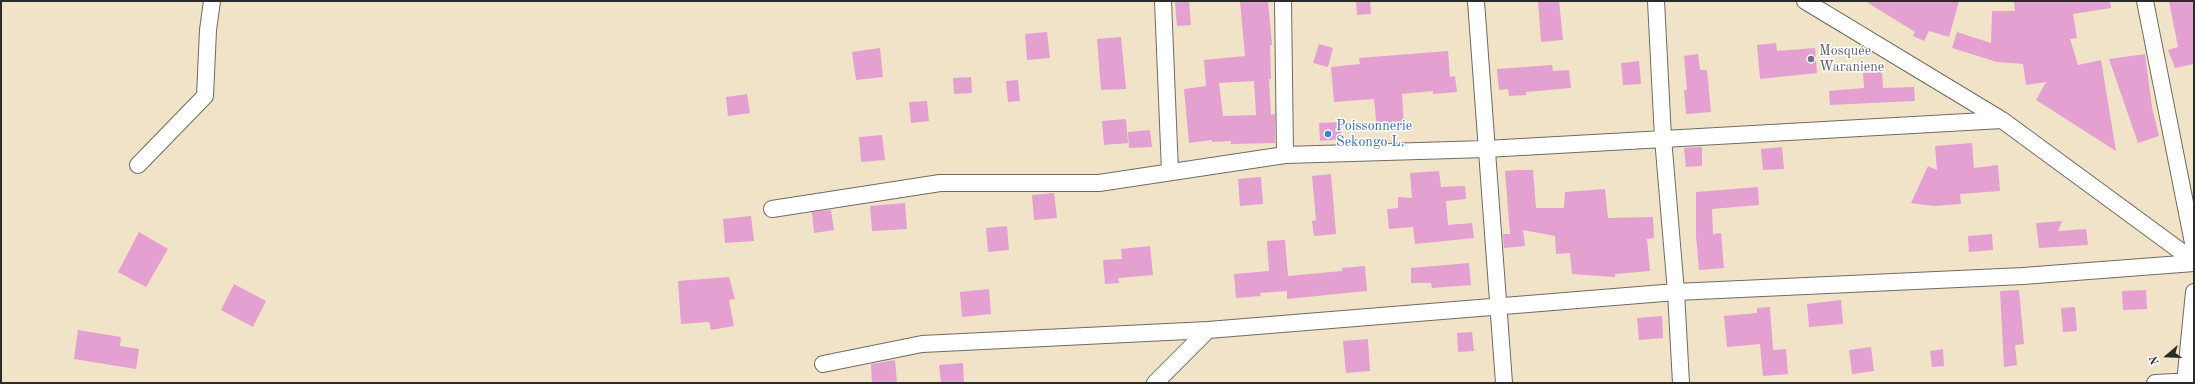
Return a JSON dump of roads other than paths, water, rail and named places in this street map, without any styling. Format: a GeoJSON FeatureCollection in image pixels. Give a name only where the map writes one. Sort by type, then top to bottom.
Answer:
{"type":"FeatureCollection","features":[{"type":"Feature","properties":{"kind":"street"},"geometry":{"type":"LineString","coordinates":[[138,164],[205,96],[208,30],[212,1]]}},
{"type":"Feature","properties":{"kind":"street"},"geometry":{"type":"LineString","coordinates":[[1163,1],[1170,172]]}},
{"type":"Feature","properties":{"kind":"street"},"geometry":{"type":"LineString","coordinates":[[1283,1],[1285,154]]}},
{"type":"Feature","properties":{"kind":"street"},"geometry":{"type":"LineString","coordinates":[[1476,1],[1504,383]]}},
{"type":"Feature","properties":{"kind":"street"},"geometry":{"type":"LineString","coordinates":[[1656,1],[1663,138],[1676,292],[1681,383]]}},
{"type":"Feature","properties":{"kind":"street"},"geometry":{"type":"LineString","coordinates":[[1808,1],[2002,120],[2194,262]]}},
{"type":"Feature","properties":{"kind":"street"},"geometry":{"type":"LineString","coordinates":[[2145,1],[2194,248]]}},
{"type":"Feature","properties":{"kind":"street"},"geometry":{"type":"LineString","coordinates":[[772,209],[940,183],[1099,183],[1285,154],[1486,149],[2002,120]]}},
{"type":"Feature","properties":{"kind":"street"},"geometry":{"type":"LineString","coordinates":[[823,364],[922,344],[1208,330],[1676,292],[2023,276],[2194,262]]}},
{"type":"Feature","properties":{"kind":"street"},"geometry":{"type":"LineString","coordinates":[[2155,383],[2188,382],[2194,292]]}},
{"type":"Feature","properties":{"kind":"street"},"geometry":{"type":"LineString","coordinates":[[1155,383],[1208,330]]}},
{"type":"Feature","properties":{"kind":"place","name":"Mosquée Waraniene"},"geometry":{"type":"Point","coordinates":[1811,59]}},
{"type":"Feature","properties":{"kind":"place","name":"Poissonnerie Sekongo L."},"geometry":{"type":"Point","coordinates":[1328,134]}}]}
